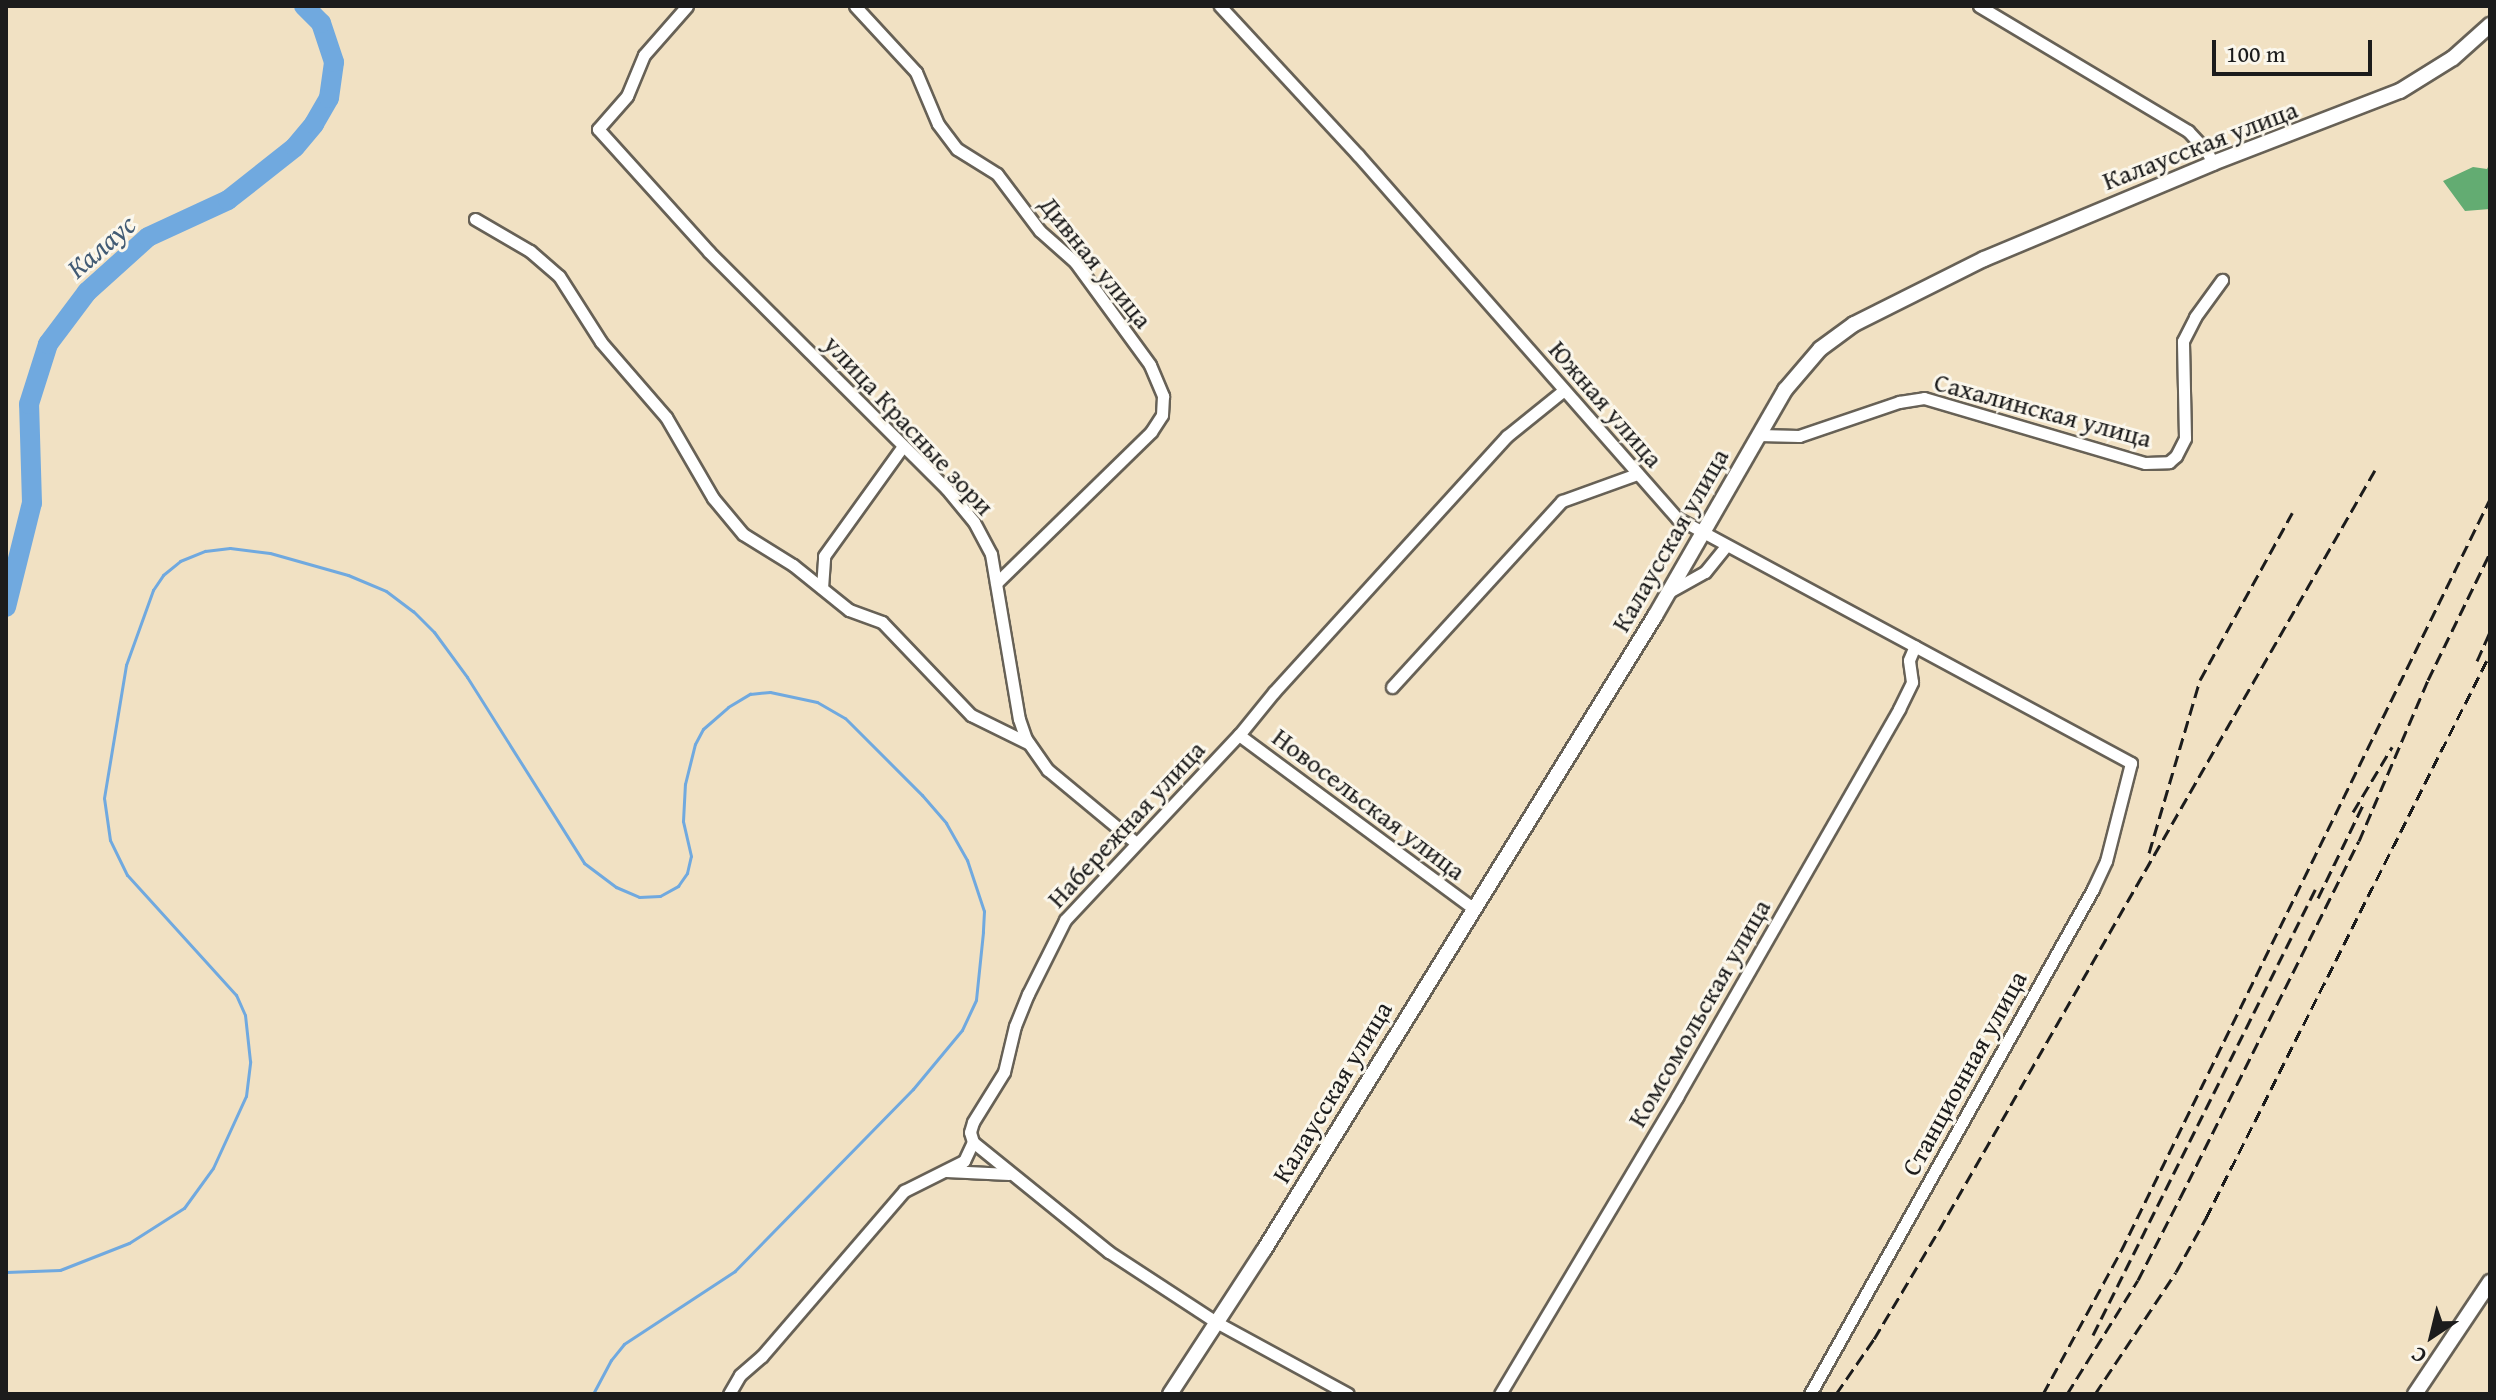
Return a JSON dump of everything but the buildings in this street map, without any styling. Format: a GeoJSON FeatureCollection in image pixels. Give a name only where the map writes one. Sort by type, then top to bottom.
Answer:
{"type":"FeatureCollection","features":[{"type":"Feature","properties":{"kind":"street","name":"улица Красные зори"},"geometry":{"type":"LineString","coordinates":[[687,6],[644,55],[627,96],[598,129],[709,252],[966,511],[991,554],[1019,719],[1028,743],[1048,770],[1136,843]]}},
{"type":"Feature","properties":{"kind":"street","name":"Дивная улица"},"geometry":{"type":"LineString","coordinates":[[855,6],[916,72],[938,124],[957,149],[997,174],[1040,231],[1075,262],[1150,365],[1163,396],[1162,415],[1151,432],[996,583]]}},
{"type":"Feature","properties":{"kind":"street","name":"Южная улица"},"geometry":{"type":"LineString","coordinates":[[1220,6],[1358,155],[1677,518],[1725,547],[2131,763]]}},
{"type":"Feature","properties":{"kind":"street"},"geometry":{"type":"LineString","coordinates":[[1979,6],[2188,131],[2206,150],[2213,163]]}},
{"type":"Feature","properties":{"kind":"street","name":"Калаусская улица"},"geometry":{"type":"LineString","coordinates":[[1170,1394],[1264,1250],[1669,592],[1759,435],[1801,369],[1831,339],[1854,324],[1984,259],[2213,163],[2400,91],[2453,58],[2490,25]]}},
{"type":"Feature","properties":{"kind":"street"},"geometry":{"type":"LineString","coordinates":[[475,219],[530,251],[559,276],[601,342],[666,417],[713,498],[734,525],[849,610],[882,622],[971,715],[1028,743]]}},
{"type":"Feature","properties":{"kind":"street","name":"Сахалинская улица"},"geometry":{"type":"LineString","coordinates":[[1759,435],[1799,436],[1899,402],[1924,398],[2145,463],[2169,462],[2176,456],[2185,438],[2183,341],[2195,317],[2222,280]]}},
{"type":"Feature","properties":{"kind":"street","name":"Набережная улица"},"geometry":{"type":"LineString","coordinates":[[729,1394],[740,1375],[762,1356],[904,1191],[916,1182],[964,1161],[973,1142],[970,1132],[973,1122],[1004,1072],[1015,1026],[1045,953],[1065,920],[1239,735],[1274,692],[1507,436],[1564,390]]}},
{"type":"Feature","properties":{"kind":"street"},"geometry":{"type":"LineString","coordinates":[[822,588],[824,556],[903,446]]}},
{"type":"Feature","properties":{"kind":"street"},"geometry":{"type":"LineString","coordinates":[[1392,687],[1562,501],[1637,474]]}},
{"type":"Feature","properties":{"kind":"street"},"geometry":{"type":"LineString","coordinates":[[1669,592],[1705,572],[1725,547]]}},
{"type":"Feature","properties":{"kind":"street"},"geometry":{"type":"LineString","coordinates":[[991,554],[1004,559],[1020,558]]}},
{"type":"Feature","properties":{"kind":"street","name":"Комсомольская улица"},"geometry":{"type":"LineString","coordinates":[[1500,1394],[1677,1097],[1899,709],[1912,682],[1909,660],[1915,646]]}},
{"type":"Feature","properties":{"kind":"street","name":"Новосельская улица"},"geometry":{"type":"LineString","coordinates":[[1239,735],[1473,908]]}},
{"type":"Feature","properties":{"kind":"street","name":"Станционная улица"},"geometry":{"type":"LineString","coordinates":[[1810,1394],[2093,889],[2106,861],[2131,763]]}},
{"type":"Feature","properties":{"kind":"street"},"geometry":{"type":"LineString","coordinates":[[973,1142],[1109,1252],[1216,1322],[1348,1394]]}},
{"type":"Feature","properties":{"kind":"street"},"geometry":{"type":"LineString","coordinates":[[944,1171],[1009,1174]]}},
{"type":"Feature","properties":{"kind":"street"},"geometry":{"type":"LineString","coordinates":[[2415,1394],[2490,1282]]}},
{"type":"Feature","properties":{"kind":"green space"},"geometry":{"type":"Polygon","coordinates":[[[2490,163],[2490,209],[2465,211],[2443,181],[2473,167],[2487,169],[2490,163]]]}},
{"type":"Feature","properties":{"kind":"waterway","name":"Калаус"},"geometry":{"type":"LineString","coordinates":[[6,607],[32,503],[29,404],[48,344],[87,292],[148,237],[228,200],[295,147],[314,124],[329,98],[334,62],[321,23],[304,6]]}},
{"type":"Feature","properties":{"kind":"waterway"},"geometry":{"type":"LineString","coordinates":[[6,1272],[60,1270],[129,1243],[184,1208],[213,1168],[246,1096],[250,1061],[245,1015],[236,995],[127,875],[110,840],[104,798],[126,665],[153,590],[163,575],[180,561],[205,551],[230,548],[270,553],[348,575],[386,591],[413,611],[434,632],[467,677],[584,863],[616,887],[639,897],[660,896],[678,886],[687,873],[691,856],[683,821],[685,784],[695,744],[703,729],[728,707],[750,694],[770,692],[817,702],[845,718],[922,795],[946,823],[967,860],[984,911],[976,1000],[962,1030],[913,1089],[735,1271],[624,1344],[611,1360],[593,1394]]}},
{"type":"Feature","properties":{"kind":"railway"},"geometry":{"type":"LineString","coordinates":[[1836,1394],[1874,1339],[1939,1230],[2375,470]]}},
{"type":"Feature","properties":{"kind":"railway"},"geometry":{"type":"LineString","coordinates":[[2043,1394],[2121,1251],[2490,499]]}},
{"type":"Feature","properties":{"kind":"railway"},"geometry":{"type":"LineString","coordinates":[[2149,853],[2200,680],[2292,513]]}},
{"type":"Feature","properties":{"kind":"railway"},"geometry":{"type":"LineString","coordinates":[[2067,1394],[2138,1280],[2180,1198],[2359,841],[2428,680],[2490,553]]}},
{"type":"Feature","properties":{"kind":"railway"},"geometry":{"type":"LineString","coordinates":[[2477,661],[2490,632]]}},
{"type":"Feature","properties":{"kind":"railway"},"geometry":{"type":"LineString","coordinates":[[2095,1394],[2176,1272],[2206,1218],[2490,654]]}},
{"type":"Feature","properties":{"kind":"railway"},"geometry":{"type":"LineString","coordinates":[[2353,812],[2392,747]]}},
{"type":"Feature","properties":{"kind":"railway"},"geometry":{"type":"LineString","coordinates":[[2318,898],[2363,805]]}},
{"type":"Feature","properties":{"kind":"railway"},"geometry":{"type":"LineString","coordinates":[[2093,1335],[2318,884]]}}]}
